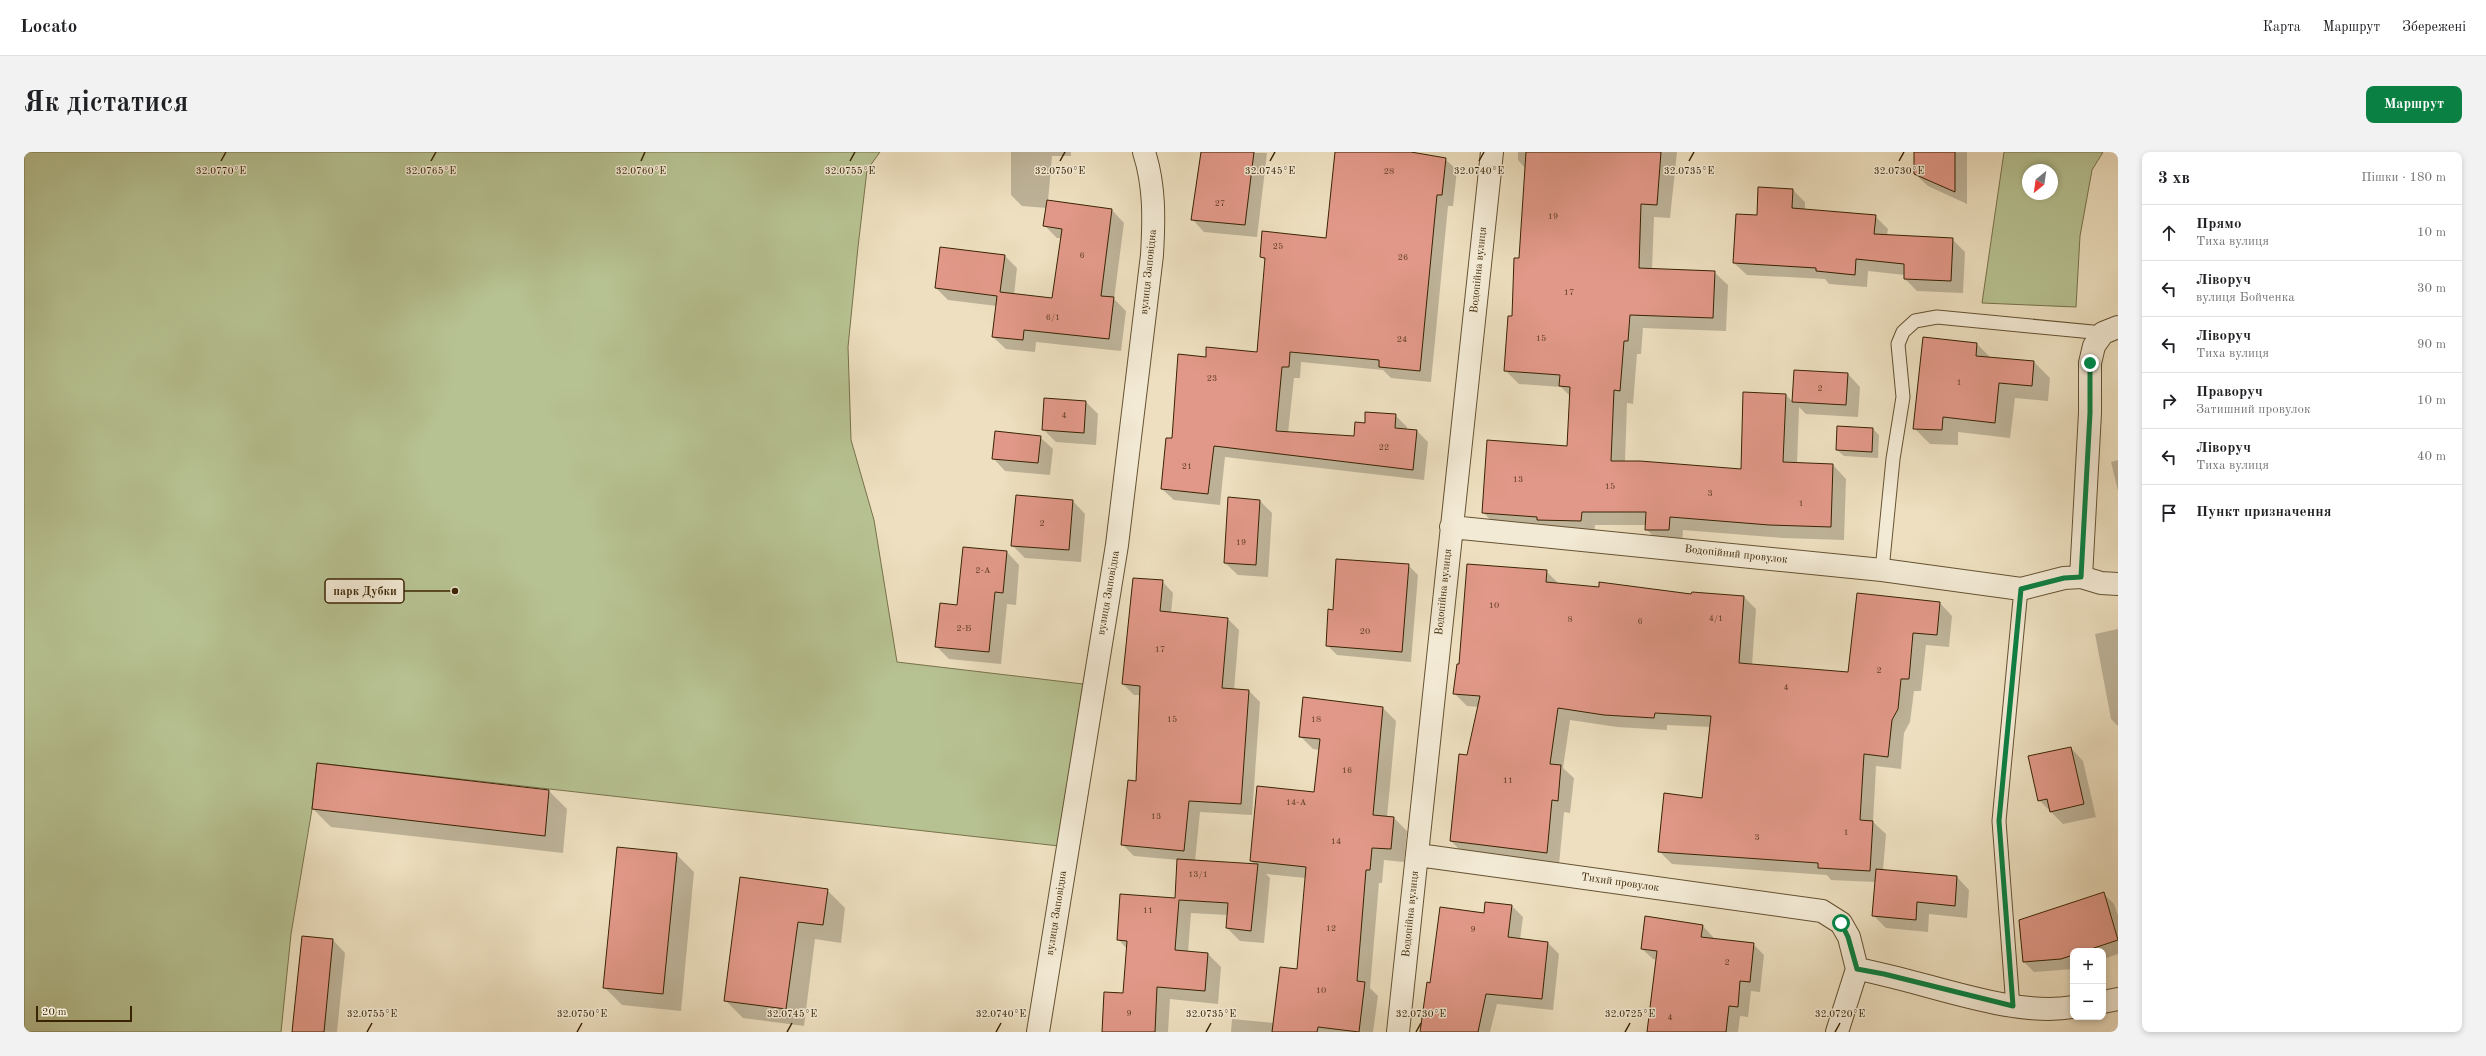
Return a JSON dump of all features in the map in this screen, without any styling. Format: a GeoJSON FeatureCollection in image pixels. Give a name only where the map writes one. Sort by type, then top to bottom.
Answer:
{"type":"FeatureCollection","features":[{"type":"Feature","properties":{"kind":"street","name":"вулиця Заповідна"},"geometry":{"type":"LineString","coordinates":[[1038,1032],[1118,538],[1152,255],[1154,217],[1152,184],[1144,152]]}},
{"type":"Feature","properties":{"kind":"street","name":"Водопійна вулиця"},"geometry":{"type":"LineString","coordinates":[[1398,1032],[1492,152]]}},
{"type":"Feature","properties":{"kind":"street"},"geometry":{"type":"LineString","coordinates":[[2081,577],[2090,421],[2090,363],[2105,335]]}},
{"type":"Feature","properties":{"kind":"street","name":"Водопійний провулок"},"geometry":{"type":"LineString","coordinates":[[1451,527],[1882,570],[2021,589]]}},
{"type":"Feature","properties":{"kind":"street"},"geometry":{"type":"LineString","coordinates":[[2021,589],[2064,578],[2081,577],[2101,583],[2118,584]]}},
{"type":"Feature","properties":{"kind":"street","name":"Тихий провулок"},"geometry":{"type":"LineString","coordinates":[[1418,855],[1822,911],[1841,923],[1848,937],[1857,969]]}},
{"type":"Feature","properties":{"kind":"street"},"geometry":{"type":"LineString","coordinates":[[1837,1032],[1857,969],[1884,974],[2013,1006],[2060,1009],[2070,1007]]}},
{"type":"Feature","properties":{"kind":"street"},"geometry":{"type":"LineString","coordinates":[[2106,1001],[2118,999]]}},
{"type":"Feature","properties":{"kind":"lane"},"geometry":{"type":"LineString","coordinates":[[1882,570],[1893,459],[1903,396],[1898,344],[1903,332],[1915,321],[1937,317],[2105,335]]}},
{"type":"Feature","properties":{"kind":"lane"},"geometry":{"type":"LineString","coordinates":[[2013,1006],[1999,821],[2021,589]]}},
{"type":"Feature","properties":{"kind":"green space"},"geometry":{"type":"Polygon","coordinates":[[[24,152],[880,152],[867,170],[858,247],[848,347],[851,440],[874,520],[897,662],[1083,684],[1059,846],[317,763],[312,809],[291,934],[281,1032],[24,1032],[24,152]]]}},
{"type":"Feature","properties":{"kind":"green space"},"geometry":{"type":"Polygon","coordinates":[[[2004,152],[2103,152],[2092,170],[2080,236],[2076,307],[1982,303],[2004,152]]]}},
{"type":"Feature","properties":{"kind":"building"},"geometry":{"type":"Polygon","coordinates":[[[1201,152],[1254,152],[1245,225],[1191,220],[1201,152]]]}},
{"type":"Feature","properties":{"kind":"building"},"geometry":{"type":"Polygon","coordinates":[[[1335,152],[1411,152],[1446,158],[1442,195],[1437,195],[1420,371],[1379,367],[1379,360],[1290,352],[1289,367],[1282,367],[1276,431],[1354,436],[1355,422],[1365,423],[1365,412],[1396,414],[1395,428],[1417,430],[1413,470],[1214,446],[1208,494],[1161,489],[1166,438],[1172,438],[1178,354],[1206,357],[1206,347],[1257,352],[1265,258],[1260,257],[1262,231],[1326,238],[1335,152]]]}},
{"type":"Feature","properties":{"kind":"building"},"geometry":{"type":"Polygon","coordinates":[[[1526,152],[1661,152],[1657,205],[1641,204],[1639,268],[1715,271],[1713,318],[1630,315],[1628,341],[1624,341],[1620,391],[1614,390],[1611,461],[1640,461],[1741,469],[1743,392],[1786,394],[1783,462],[1833,464],[1831,527],[1769,525],[1670,517],[1669,530],[1645,530],[1646,512],[1582,512],[1581,521],[1537,520],[1537,517],[1482,513],[1487,440],[1567,446],[1570,387],[1559,386],[1560,375],[1504,371],[1508,316],[1512,316],[1514,258],[1519,258],[1526,152]]]}},
{"type":"Feature","properties":{"kind":"building"},"geometry":{"type":"Polygon","coordinates":[[[1914,152],[1955,152],[1955,192],[1914,174],[1914,152]]]}},
{"type":"Feature","properties":{"kind":"building"},"geometry":{"type":"Polygon","coordinates":[[[1758,187],[1793,189],[1792,208],[1876,215],[1874,234],[1953,238],[1951,281],[1904,279],[1904,264],[1856,259],[1855,275],[1816,271],[1816,268],[1733,263],[1736,214],[1757,215],[1758,187]]]}},
{"type":"Feature","properties":{"kind":"building"},"geometry":{"type":"Polygon","coordinates":[[[1047,200],[1112,209],[1101,296],[1114,297],[1109,339],[1024,330],[1023,340],[992,337],[997,296],[935,288],[940,247],[1005,255],[1000,292],[1052,298],[1062,229],[1043,226],[1047,200]]]}},
{"type":"Feature","properties":{"kind":"building"},"geometry":{"type":"Polygon","coordinates":[[[1923,337],[1977,343],[1976,356],[2034,361],[2032,386],[1999,383],[1995,423],[1943,417],[1942,430],[1913,429],[1923,337]]]}},
{"type":"Feature","properties":{"kind":"building"},"geometry":{"type":"Polygon","coordinates":[[[1794,370],[1848,373],[1846,405],[1792,402],[1794,370]]]}},
{"type":"Feature","properties":{"kind":"building"},"geometry":{"type":"Polygon","coordinates":[[[1044,398],[1086,401],[1084,433],[1042,430],[1044,398]]]}},
{"type":"Feature","properties":{"kind":"building"},"geometry":{"type":"Polygon","coordinates":[[[1837,426],[1873,428],[1872,452],[1836,450],[1837,426]]]}},
{"type":"Feature","properties":{"kind":"building"},"geometry":{"type":"Polygon","coordinates":[[[995,431],[1041,436],[1038,463],[992,459],[995,431]]]}},
{"type":"Feature","properties":{"kind":"building"},"geometry":{"type":"Polygon","coordinates":[[[1016,495],[1073,500],[1069,550],[1011,546],[1016,495]]]}},
{"type":"Feature","properties":{"kind":"building"},"geometry":{"type":"Polygon","coordinates":[[[1228,497],[1260,500],[1256,565],[1224,563],[1228,497]]]}},
{"type":"Feature","properties":{"kind":"building"},"geometry":{"type":"Polygon","coordinates":[[[963,547],[1007,551],[1003,593],[995,592],[989,652],[935,647],[940,603],[957,605],[963,547]]]}},
{"type":"Feature","properties":{"kind":"building"},"geometry":{"type":"Polygon","coordinates":[[[1336,559],[1409,564],[1402,652],[1326,646],[1328,609],[1333,610],[1336,559]]]}},
{"type":"Feature","properties":{"kind":"building"},"geometry":{"type":"Polygon","coordinates":[[[1467,564],[1547,570],[1546,582],[1599,587],[1599,582],[1691,594],[1692,592],[1744,596],[1739,663],[1848,672],[1857,593],[1940,602],[1937,635],[1913,633],[1909,679],[1901,679],[1898,709],[1892,720],[1888,757],[1864,754],[1860,820],[1873,821],[1870,871],[1818,868],[1818,863],[1658,852],[1664,793],[1702,798],[1711,716],[1655,713],[1654,718],[1604,715],[1558,708],[1550,764],[1561,765],[1558,801],[1552,800],[1547,853],[1450,841],[1459,754],[1467,755],[1480,696],[1453,694],[1457,664],[1459,664],[1467,564]]]}},
{"type":"Feature","properties":{"kind":"building"},"geometry":{"type":"Polygon","coordinates":[[[1133,578],[1163,580],[1160,611],[1228,618],[1222,688],[1249,690],[1241,804],[1189,801],[1184,851],[1121,845],[1128,780],[1136,781],[1140,686],[1122,684],[1133,578]]]}},
{"type":"Feature","properties":{"kind":"building"},"geometry":{"type":"Polygon","coordinates":[[[1303,697],[1383,707],[1373,815],[1394,817],[1391,849],[1372,848],[1370,870],[1366,870],[1357,981],[1365,982],[1359,1032],[1318,1027],[1317,1032],[1272,1032],[1280,967],[1297,969],[1306,867],[1250,861],[1257,786],[1314,792],[1320,739],[1299,737],[1303,697]]]}},
{"type":"Feature","properties":{"kind":"building"},"geometry":{"type":"Polygon","coordinates":[[[2071,747],[2084,804],[2050,812],[2047,799],[2038,801],[2028,756],[2071,747]]]}},
{"type":"Feature","properties":{"kind":"building"},"geometry":{"type":"Polygon","coordinates":[[[317,763],[549,790],[545,836],[312,809],[317,763]]]}},
{"type":"Feature","properties":{"kind":"building"},"geometry":{"type":"Polygon","coordinates":[[[617,847],[677,853],[663,994],[603,988],[617,847]]]}},
{"type":"Feature","properties":{"kind":"building"},"geometry":{"type":"Polygon","coordinates":[[[1177,859],[1258,864],[1251,931],[1226,928],[1228,903],[1179,900],[1175,950],[1208,953],[1205,991],[1157,987],[1155,1032],[1102,1032],[1104,992],[1123,993],[1127,941],[1117,940],[1120,894],[1175,898],[1177,859]]]}},
{"type":"Feature","properties":{"kind":"building"},"geometry":{"type":"Polygon","coordinates":[[[1876,869],[1957,876],[1955,906],[1917,902],[1916,920],[1872,916],[1876,869]]]}},
{"type":"Feature","properties":{"kind":"building"},"geometry":{"type":"Polygon","coordinates":[[[740,877],[828,889],[823,925],[798,922],[786,1009],[724,1001],[740,877]]]}},
{"type":"Feature","properties":{"kind":"building"},"geometry":{"type":"Polygon","coordinates":[[[2104,892],[2118,940],[2094,948],[2070,948],[2070,956],[2061,959],[2023,962],[2019,920],[2104,892]]]}},
{"type":"Feature","properties":{"kind":"building"},"geometry":{"type":"Polygon","coordinates":[[[1485,902],[1512,905],[1508,937],[1548,942],[1542,999],[1486,994],[1478,1032],[1420,1032],[1427,982],[1430,983],[1440,907],[1484,913],[1485,902]]]}},
{"type":"Feature","properties":{"kind":"building"},"geometry":{"type":"Polygon","coordinates":[[[1645,916],[1703,925],[1701,937],[1754,943],[1750,982],[1740,981],[1738,1007],[1729,1006],[1726,1032],[1647,1032],[1657,951],[1641,949],[1645,916]]]}},
{"type":"Feature","properties":{"kind":"building"},"geometry":{"type":"Polygon","coordinates":[[[302,936],[333,939],[324,1032],[292,1032],[302,936]]]}},
{"type":"Feature","properties":{"kind":"place","name":"парк Дубки"},"geometry":{"type":"Point","coordinates":[455,591]}},
{"type":"Feature","properties":{"kind":"route"},"geometry":{"type":"LineString","coordinates":[[1841,923],[1854,953],[1857,969],[1884,974],[2013,1006],[1999,821],[2021,589],[2064,578],[2081,577],[2090,413],[2090,363]]}}]}
